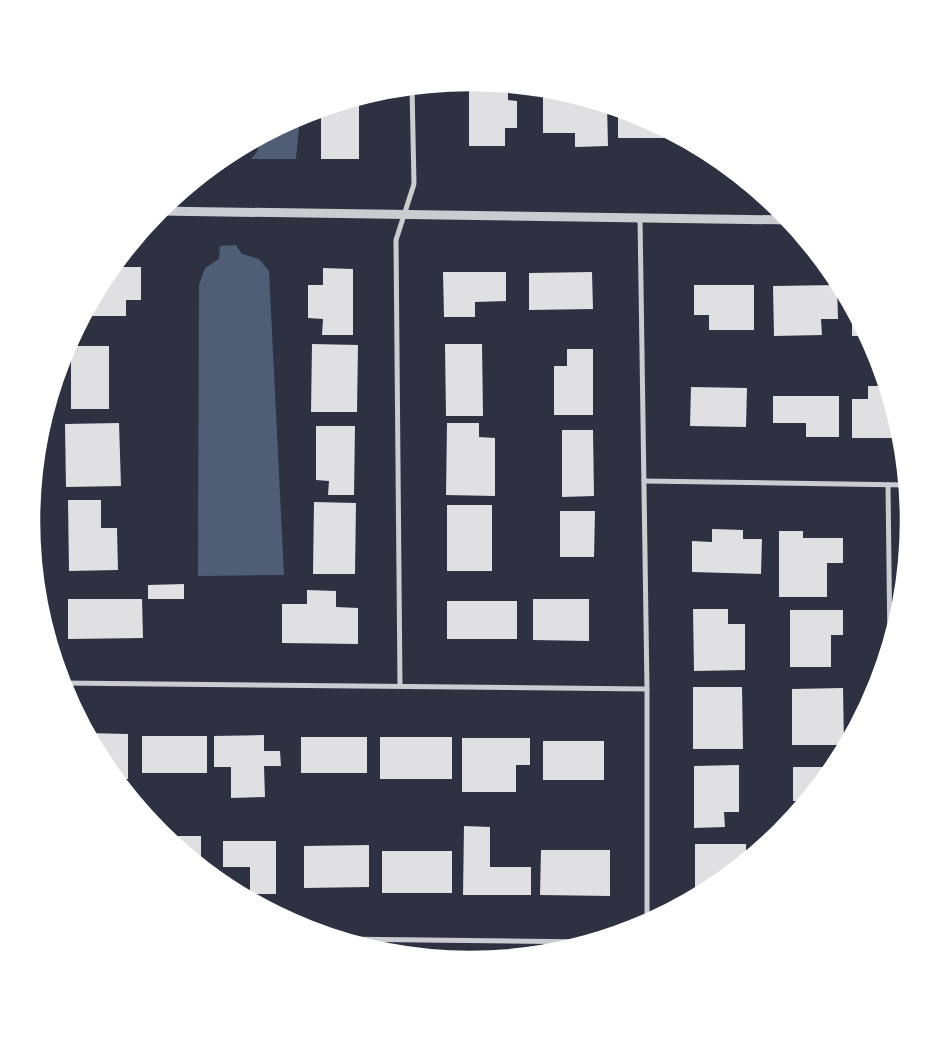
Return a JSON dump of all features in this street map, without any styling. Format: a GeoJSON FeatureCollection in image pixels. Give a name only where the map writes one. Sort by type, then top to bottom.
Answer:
{"type":"FeatureCollection","features":[{"type":"Feature","properties":{"kind":"street"},"geometry":{"type":"LineString","coordinates":[[400,686],[396,240],[414,184],[412,93]]}},
{"type":"Feature","properties":{"kind":"street"},"geometry":{"type":"LineString","coordinates":[[170,211],[779,220]]}},
{"type":"Feature","properties":{"kind":"street"},"geometry":{"type":"LineString","coordinates":[[640,218],[647,689],[647,915]]}},
{"type":"Feature","properties":{"kind":"street"},"geometry":{"type":"LineString","coordinates":[[644,481],[900,485]]}},
{"type":"Feature","properties":{"kind":"street"},"geometry":{"type":"LineString","coordinates":[[888,485],[890,625]]}},
{"type":"Feature","properties":{"kind":"street"},"geometry":{"type":"LineString","coordinates":[[70,682],[647,689]]}},
{"type":"Feature","properties":{"kind":"street"},"geometry":{"type":"LineString","coordinates":[[364,940],[569,942]]}},
{"type":"Feature","properties":{"kind":"water"},"geometry":{"type":"Polygon","coordinates":[[[299,126],[296,159],[251,159],[257,152],[259,146],[299,126]]]}},
{"type":"Feature","properties":{"kind":"water"},"geometry":{"type":"Polygon","coordinates":[[[236,245],[242,254],[259,259],[269,271],[284,575],[198,576],[199,285],[205,268],[219,259],[220,246],[236,245]]]}},
{"type":"Feature","properties":{"kind":"building"},"geometry":{"type":"Polygon","coordinates":[[[469,90],[508,92],[508,100],[517,101],[517,128],[505,128],[505,146],[469,146],[469,90]]]}},
{"type":"Feature","properties":{"kind":"building"},"geometry":{"type":"Polygon","coordinates":[[[543,96],[582,104],[607,112],[608,146],[575,147],[575,133],[543,133],[543,96]]]}},
{"type":"Feature","properties":{"kind":"building"},"geometry":{"type":"Polygon","coordinates":[[[359,104],[359,159],[321,159],[321,117],[359,104]]]}},
{"type":"Feature","properties":{"kind":"building"},"geometry":{"type":"Polygon","coordinates":[[[618,116],[668,138],[618,138],[618,116]]]}},
{"type":"Feature","properties":{"kind":"building"},"geometry":{"type":"Polygon","coordinates":[[[122,267],[141,267],[141,300],[126,300],[126,316],[91,316],[122,267]]]}},
{"type":"Feature","properties":{"kind":"building"},"geometry":{"type":"Polygon","coordinates":[[[323,268],[353,269],[353,335],[322,335],[323,319],[308,318],[308,285],[323,285],[323,268]]]}},
{"type":"Feature","properties":{"kind":"building"},"geometry":{"type":"Polygon","coordinates":[[[443,272],[506,272],[506,301],[475,302],[475,317],[444,317],[443,272]]]}},
{"type":"Feature","properties":{"kind":"building"},"geometry":{"type":"Polygon","coordinates":[[[592,272],[593,309],[529,310],[529,273],[592,272]]]}},
{"type":"Feature","properties":{"kind":"building"},"geometry":{"type":"Polygon","coordinates":[[[694,285],[754,285],[754,330],[709,330],[709,315],[694,315],[694,285]]]}},
{"type":"Feature","properties":{"kind":"building"},"geometry":{"type":"Polygon","coordinates":[[[831,285],[837,295],[838,319],[821,319],[822,335],[774,336],[773,286],[831,285]]]}},
{"type":"Feature","properties":{"kind":"building"},"geometry":{"type":"Polygon","coordinates":[[[852,320],[860,336],[852,336],[852,320]]]}},
{"type":"Feature","properties":{"kind":"building"},"geometry":{"type":"Polygon","coordinates":[[[312,344],[358,345],[357,412],[311,412],[312,344]]]}},
{"type":"Feature","properties":{"kind":"building"},"geometry":{"type":"Polygon","coordinates":[[[445,344],[482,344],[483,416],[446,416],[445,344]]]}},
{"type":"Feature","properties":{"kind":"building"},"geometry":{"type":"Polygon","coordinates":[[[76,346],[109,346],[109,409],[71,409],[71,359],[76,346]]]}},
{"type":"Feature","properties":{"kind":"building"},"geometry":{"type":"Polygon","coordinates":[[[567,349],[593,349],[593,415],[554,415],[554,366],[567,366],[567,349]]]}},
{"type":"Feature","properties":{"kind":"building"},"geometry":{"type":"Polygon","coordinates":[[[868,386],[880,386],[894,438],[852,438],[852,399],[868,399],[868,386]]]}},
{"type":"Feature","properties":{"kind":"building"},"geometry":{"type":"Polygon","coordinates":[[[691,387],[747,388],[746,427],[690,426],[691,387]]]}},
{"type":"Feature","properties":{"kind":"building"},"geometry":{"type":"Polygon","coordinates":[[[773,396],[839,396],[839,437],[806,437],[806,423],[773,423],[773,396]]]}},
{"type":"Feature","properties":{"kind":"building"},"geometry":{"type":"Polygon","coordinates":[[[119,423],[121,486],[66,487],[65,424],[119,423]]]}},
{"type":"Feature","properties":{"kind":"building"},"geometry":{"type":"Polygon","coordinates":[[[447,423],[479,423],[479,437],[495,438],[495,496],[446,495],[447,423]]]}},
{"type":"Feature","properties":{"kind":"building"},"geometry":{"type":"Polygon","coordinates":[[[316,426],[355,426],[354,495],[328,495],[329,481],[316,480],[316,426]]]}},
{"type":"Feature","properties":{"kind":"building"},"geometry":{"type":"Polygon","coordinates":[[[562,430],[593,430],[594,496],[562,497],[562,430]]]}},
{"type":"Feature","properties":{"kind":"building"},"geometry":{"type":"Polygon","coordinates":[[[68,500],[101,500],[101,528],[117,528],[118,570],[69,571],[68,500]]]}},
{"type":"Feature","properties":{"kind":"building"},"geometry":{"type":"Polygon","coordinates":[[[314,502],[356,503],[355,574],[313,574],[314,502]]]}},
{"type":"Feature","properties":{"kind":"building"},"geometry":{"type":"Polygon","coordinates":[[[447,505],[492,505],[492,571],[447,571],[447,505]]]}},
{"type":"Feature","properties":{"kind":"building"},"geometry":{"type":"Polygon","coordinates":[[[560,511],[595,511],[594,557],[560,557],[560,511]]]}},
{"type":"Feature","properties":{"kind":"building"},"geometry":{"type":"Polygon","coordinates":[[[712,529],[743,530],[743,539],[762,539],[761,574],[692,572],[692,541],[712,542],[712,529]]]}},
{"type":"Feature","properties":{"kind":"building"},"geometry":{"type":"Polygon","coordinates":[[[779,531],[803,531],[803,538],[843,538],[843,563],[827,563],[827,597],[779,597],[779,531]]]}},
{"type":"Feature","properties":{"kind":"building"},"geometry":{"type":"Polygon","coordinates":[[[184,584],[184,599],[148,599],[148,585],[184,584]]]}},
{"type":"Feature","properties":{"kind":"building"},"geometry":{"type":"Polygon","coordinates":[[[307,590],[336,591],[336,607],[358,608],[358,644],[282,643],[282,604],[307,604],[307,590]]]}},
{"type":"Feature","properties":{"kind":"building"},"geometry":{"type":"Polygon","coordinates":[[[68,599],[142,599],[143,638],[68,639],[68,599]]]}},
{"type":"Feature","properties":{"kind":"building"},"geometry":{"type":"Polygon","coordinates":[[[533,599],[589,599],[589,641],[533,640],[533,599]]]}},
{"type":"Feature","properties":{"kind":"building"},"geometry":{"type":"Polygon","coordinates":[[[447,601],[517,601],[517,639],[447,639],[447,601]]]}},
{"type":"Feature","properties":{"kind":"building"},"geometry":{"type":"Polygon","coordinates":[[[693,609],[728,609],[728,624],[745,624],[745,670],[694,671],[693,609]]]}},
{"type":"Feature","properties":{"kind":"building"},"geometry":{"type":"Polygon","coordinates":[[[790,610],[843,610],[843,635],[831,635],[831,667],[790,667],[790,610]]]}},
{"type":"Feature","properties":{"kind":"building"},"geometry":{"type":"Polygon","coordinates":[[[693,687],[742,687],[743,749],[693,749],[693,687]]]}},
{"type":"Feature","properties":{"kind":"building"},"geometry":{"type":"Polygon","coordinates":[[[843,688],[844,737],[839,745],[792,745],[792,689],[843,688]]]}},
{"type":"Feature","properties":{"kind":"building"},"geometry":{"type":"Polygon","coordinates":[[[95,733],[128,734],[128,779],[125,779],[95,733]]]}},
{"type":"Feature","properties":{"kind":"building"},"geometry":{"type":"Polygon","coordinates":[[[264,735],[264,751],[280,751],[281,766],[264,766],[265,797],[231,798],[231,767],[214,767],[214,736],[264,735]]]}},
{"type":"Feature","properties":{"kind":"building"},"geometry":{"type":"Polygon","coordinates":[[[142,736],[207,736],[207,773],[142,773],[142,736]]]}},
{"type":"Feature","properties":{"kind":"building"},"geometry":{"type":"Polygon","coordinates":[[[301,737],[367,737],[367,773],[301,773],[301,737]]]}},
{"type":"Feature","properties":{"kind":"building"},"geometry":{"type":"Polygon","coordinates":[[[380,737],[452,737],[452,779],[380,779],[380,737]]]}},
{"type":"Feature","properties":{"kind":"building"},"geometry":{"type":"Polygon","coordinates":[[[462,738],[530,738],[530,765],[516,765],[516,792],[462,792],[462,738]]]}},
{"type":"Feature","properties":{"kind":"building"},"geometry":{"type":"Polygon","coordinates":[[[543,741],[604,741],[604,780],[543,780],[543,741]]]}},
{"type":"Feature","properties":{"kind":"building"},"geometry":{"type":"Polygon","coordinates":[[[739,765],[739,812],[724,812],[725,827],[694,828],[694,766],[739,765]]]}},
{"type":"Feature","properties":{"kind":"building"},"geometry":{"type":"Polygon","coordinates":[[[793,767],[825,767],[799,801],[793,801],[793,767]]]}},
{"type":"Feature","properties":{"kind":"building"},"geometry":{"type":"Polygon","coordinates":[[[464,826],[490,827],[490,867],[531,867],[531,895],[463,895],[464,826]]]}},
{"type":"Feature","properties":{"kind":"building"},"geometry":{"type":"Polygon","coordinates":[[[175,836],[201,836],[201,858],[175,836]]]}},
{"type":"Feature","properties":{"kind":"building"},"geometry":{"type":"Polygon","coordinates":[[[223,841],[276,841],[276,894],[253,894],[250,892],[250,867],[223,867],[223,841]]]}},
{"type":"Feature","properties":{"kind":"building"},"geometry":{"type":"Polygon","coordinates":[[[695,844],[746,844],[746,853],[695,889],[695,844]]]}},
{"type":"Feature","properties":{"kind":"building"},"geometry":{"type":"Polygon","coordinates":[[[369,845],[369,887],[304,888],[304,846],[369,845]]]}},
{"type":"Feature","properties":{"kind":"building"},"geometry":{"type":"Polygon","coordinates":[[[541,850],[610,850],[610,896],[540,895],[541,850]]]}},
{"type":"Feature","properties":{"kind":"building"},"geometry":{"type":"Polygon","coordinates":[[[382,851],[452,851],[452,893],[382,893],[382,851]]]}}]}
